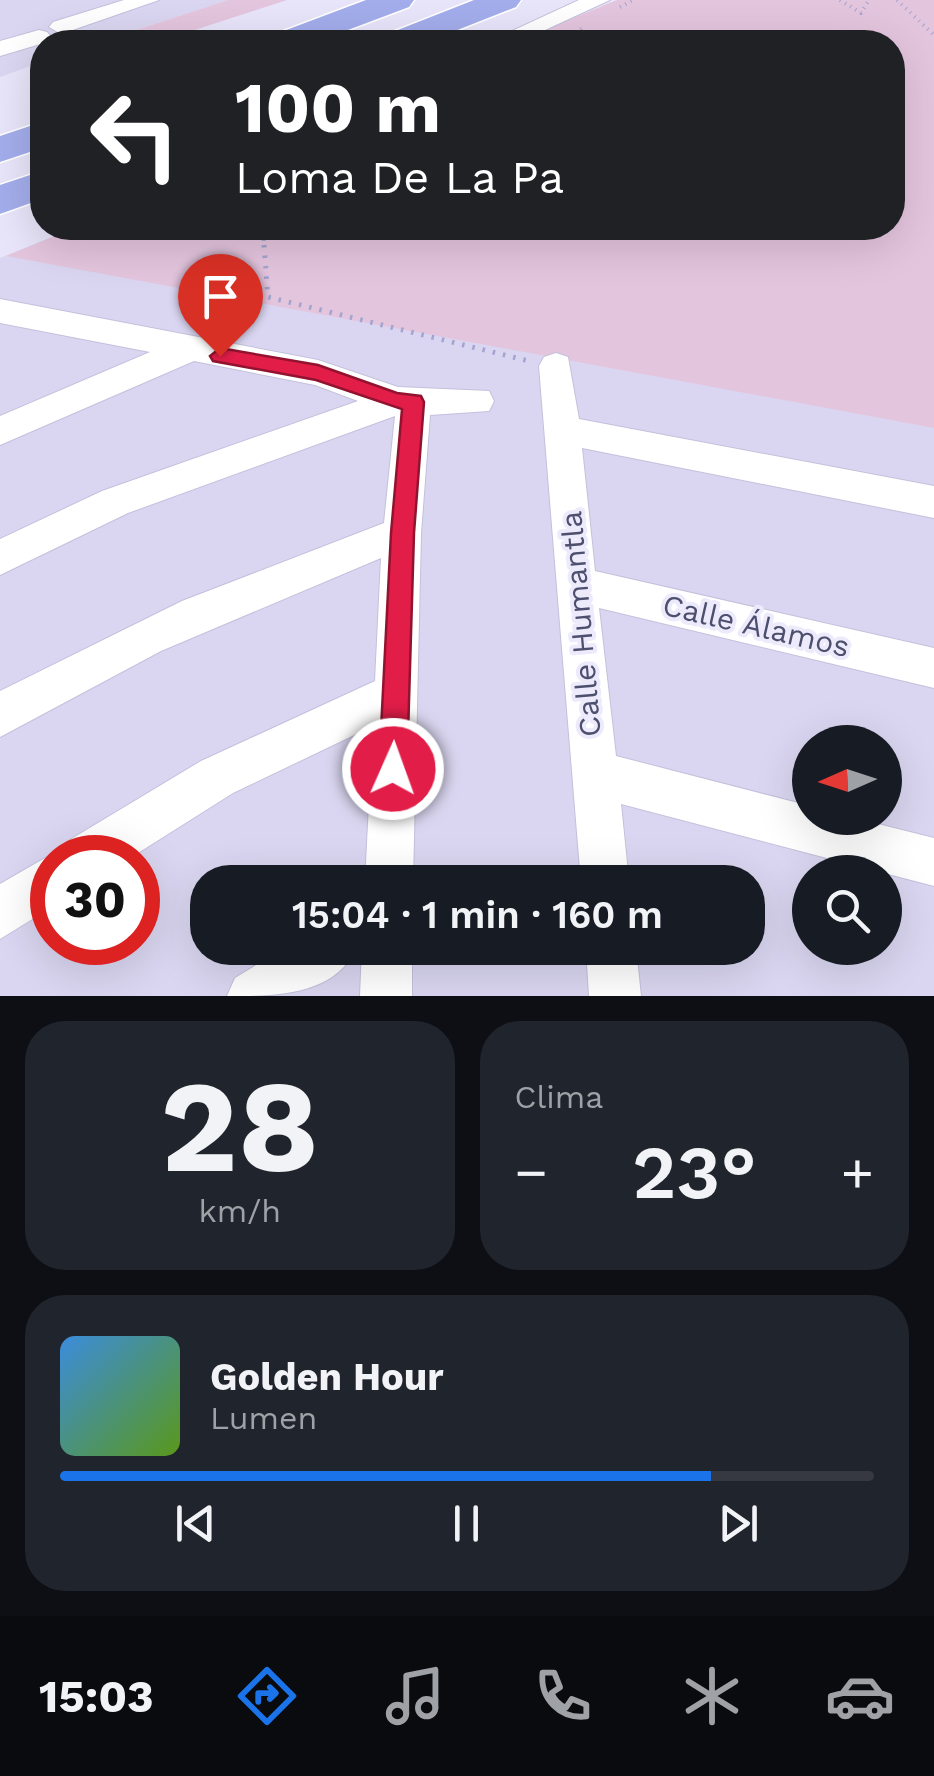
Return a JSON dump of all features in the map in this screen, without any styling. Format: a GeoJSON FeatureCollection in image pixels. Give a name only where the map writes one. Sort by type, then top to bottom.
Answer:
{"type":"FeatureCollection","features":[{"type":"Feature","properties":{"kind":"highway"},"geometry":{"type":"LineString","coordinates":[[317,30],[397,0]]}},
{"type":"Feature","properties":{"kind":"highway"},"geometry":{"type":"LineString","coordinates":[[428,30],[504,0]]}},
{"type":"Feature","properties":{"kind":"highway"},"geometry":{"type":"LineString","coordinates":[[0,150],[30,139]]}},
{"type":"Feature","properties":{"kind":"highway"},"geometry":{"type":"LineString","coordinates":[[0,200],[30,189]]}},
{"type":"Feature","properties":{"kind":"street"},"geometry":{"type":"LineString","coordinates":[[56,30],[148,0]]}},
{"type":"Feature","properties":{"kind":"street"},"geometry":{"type":"LineString","coordinates":[[529,30],[600,0]]}},
{"type":"Feature","properties":{"kind":"street"},"geometry":{"type":"LineString","coordinates":[[0,49],[30,39]]}},
{"type":"Feature","properties":{"kind":"street"},"geometry":{"type":"LineString","coordinates":[[5,316],[318,373],[405,401],[477,401]]}},
{"type":"Feature","properties":{"kind":"street"},"geometry":{"type":"LineString","coordinates":[[0,431],[188,350]]}},
{"type":"Feature","properties":{"kind":"street","name":"Calle Humantla"},"geometry":{"type":"LineString","coordinates":[[556,366],[603,865]]}},
{"type":"Feature","properties":{"kind":"street"},"geometry":{"type":"LineString","coordinates":[[390,865],[405,401]]}},
{"type":"Feature","properties":{"kind":"street"},"geometry":{"type":"LineString","coordinates":[[0,558],[115,502],[405,401]]}},
{"type":"Feature","properties":{"kind":"street"},"geometry":{"type":"LineString","coordinates":[[564,430],[934,502]]}},
{"type":"Feature","properties":{"kind":"street"},"geometry":{"type":"LineString","coordinates":[[0,715],[126,646],[248,589],[402,533]]}},
{"type":"Feature","properties":{"kind":"street","name":"Calle Álamos"},"geometry":{"type":"LineString","coordinates":[[577,585],[934,668]]}},
{"type":"Feature","properties":{"kind":"street"},"geometry":{"type":"LineString","coordinates":[[122,835],[217,777],[396,693]]}},
{"type":"Feature","properties":{"kind":"street"},"geometry":{"type":"LineString","coordinates":[[595,774],[934,862]]}},
{"type":"Feature","properties":{"kind":"street"},"geometry":{"type":"LineString","coordinates":[[0,914],[30,893]]}},
{"type":"Feature","properties":{"kind":"street"},"geometry":{"type":"LineString","coordinates":[[254,996],[304,965]]}},
{"type":"Feature","properties":{"kind":"street"},"geometry":{"type":"LineString","coordinates":[[386,996],[387,965]]}},
{"type":"Feature","properties":{"kind":"street"},"geometry":{"type":"LineString","coordinates":[[612,965],[615,996]]}},
{"type":"Feature","properties":{"kind":"path"},"geometry":{"type":"LineString","coordinates":[[840,0],[860,13],[869,0]]}},
{"type":"Feature","properties":{"kind":"path"},"geometry":{"type":"LineString","coordinates":[[896,0],[934,35]]}},
{"type":"Feature","properties":{"kind":"path"},"geometry":{"type":"LineString","coordinates":[[265,240],[268,297],[406,334],[556,366]]}},
{"type":"Feature","properties":{"kind":"shaded area"},"geometry":{"type":"Polygon","coordinates":[[[0,0],[228,0],[137,30],[30,30],[30,66],[0,77],[0,0]]]}},
{"type":"Feature","properties":{"kind":"shaded area"},"geometry":{"type":"Polygon","coordinates":[[[228,0],[287,0],[195,30],[137,30],[228,0]]]}},
{"type":"Feature","properties":{"kind":"shaded area"},"geometry":{"type":"Polygon","coordinates":[[[617,0],[934,0],[934,428],[6,256],[45,240],[905,240],[905,30],[544,30],[617,0]]]}},
{"type":"Feature","properties":{"kind":"shaded area"},"geometry":{"type":"Polygon","coordinates":[[[622,0],[934,0],[934,996],[0,996],[0,258],[44,240],[905,240],[905,30],[545,30],[622,0]]]}},
{"type":"Feature","properties":{"kind":"route"},"geometry":{"type":"LineString","coordinates":[[220,356],[318,373],[397,401],[414,402],[402,533],[393,769]]}}]}
